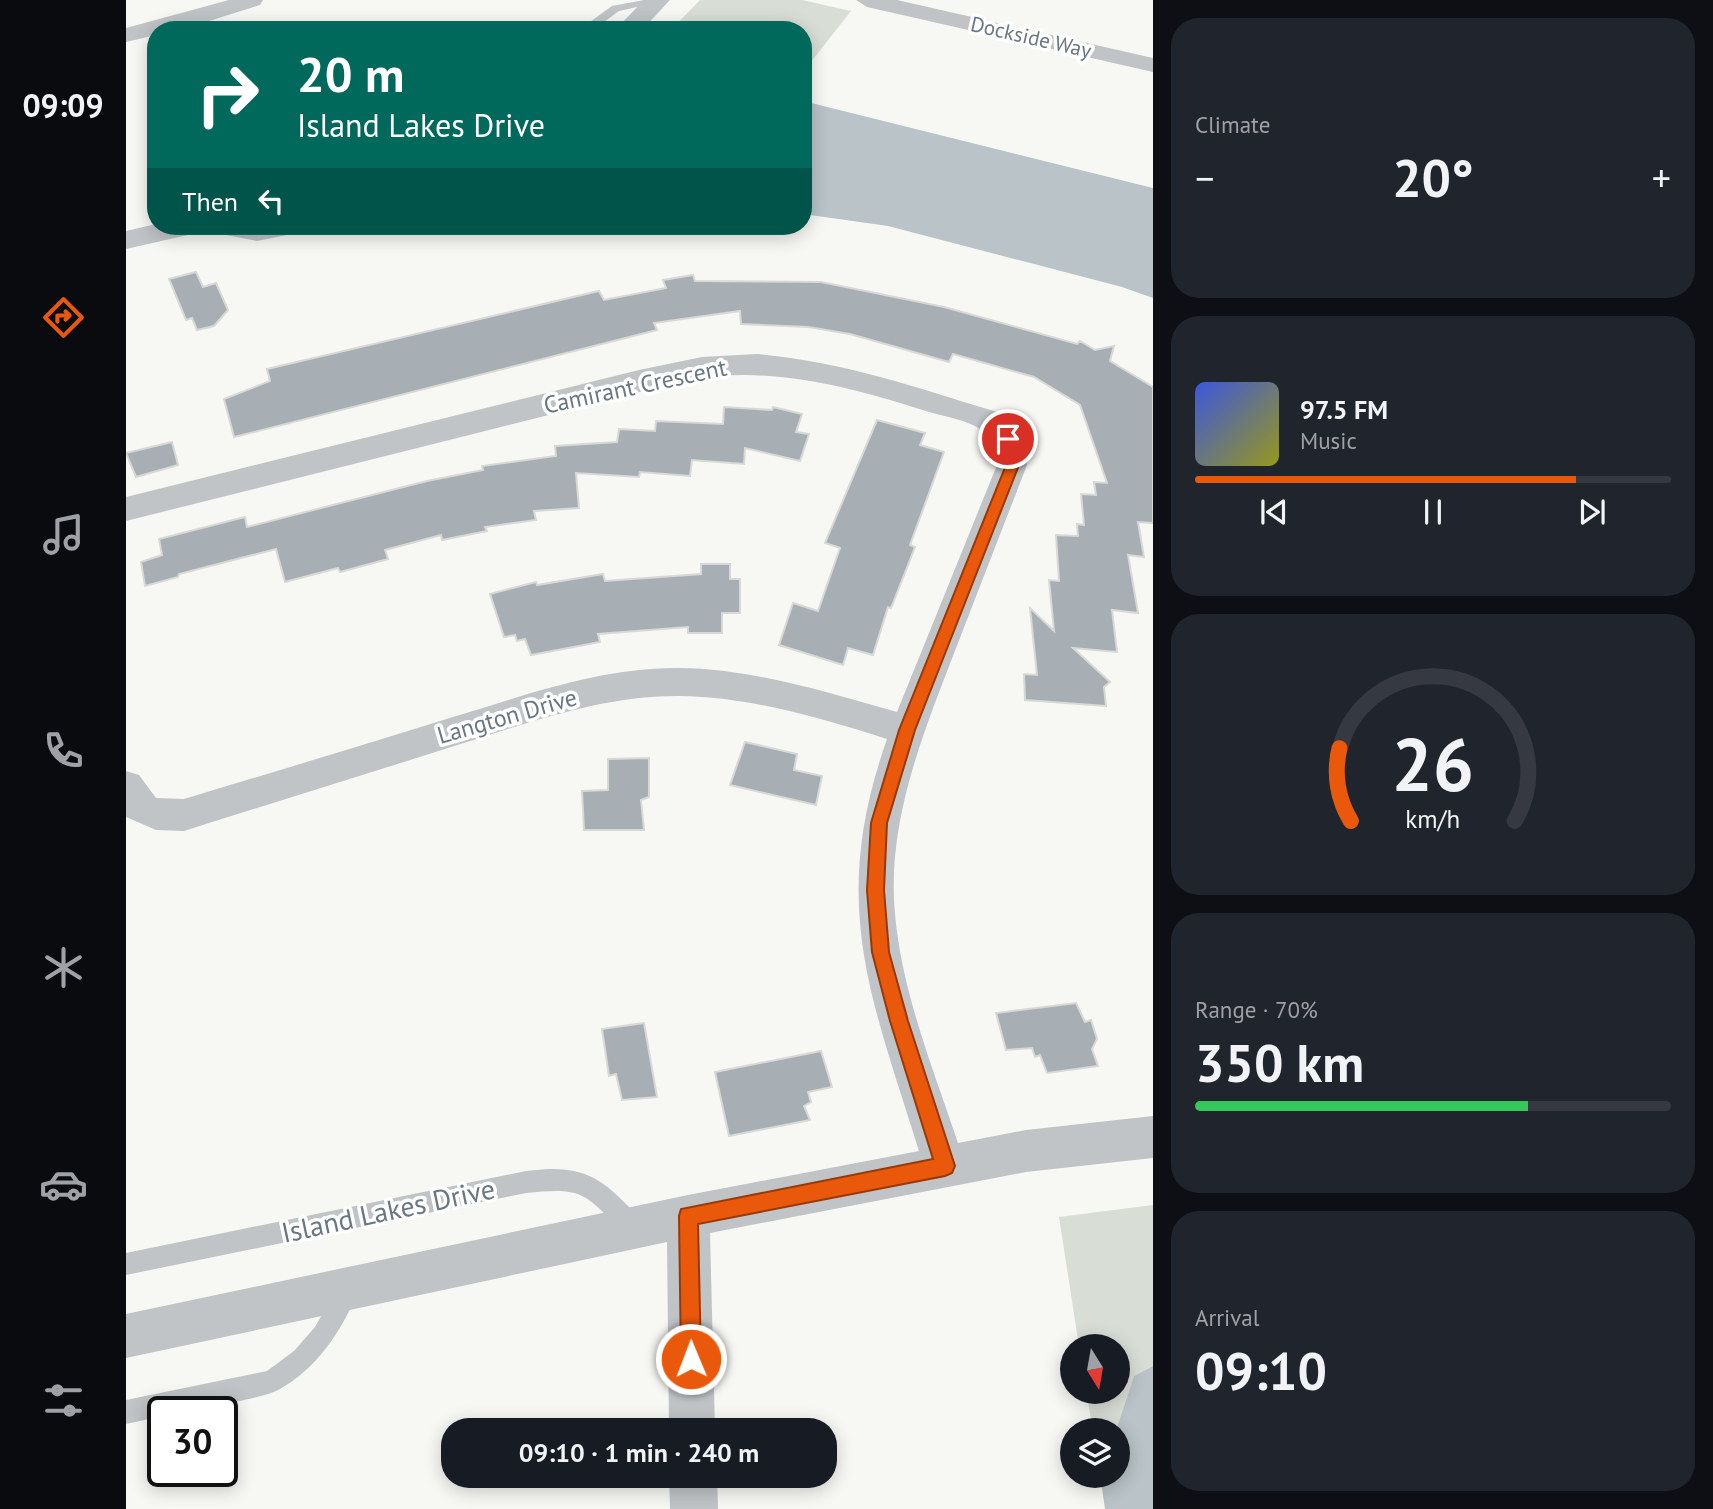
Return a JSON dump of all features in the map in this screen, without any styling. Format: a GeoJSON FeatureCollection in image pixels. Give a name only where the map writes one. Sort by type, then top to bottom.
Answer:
{"type":"FeatureCollection","features":[{"type":"Feature","properties":{"kind":"street"},"geometry":{"type":"LineString","coordinates":[[171,21],[223,5],[252,0]]}},
{"type":"Feature","properties":{"kind":"street"},"geometry":{"type":"LineString","coordinates":[[636,21],[658,0]]}},
{"type":"Feature","properties":{"kind":"street","name":"Dockside Way"},"geometry":{"type":"LineString","coordinates":[[867,0],[1153,65]]}},
{"type":"Feature","properties":{"kind":"street"},"geometry":{"type":"LineString","coordinates":[[980,26],[988,0]]}},
{"type":"Feature","properties":{"kind":"street"},"geometry":{"type":"LineString","coordinates":[[126,35],[147,29]]}},
{"type":"Feature","properties":{"kind":"street"},"geometry":{"type":"LineString","coordinates":[[126,240],[149,235]]}},
{"type":"Feature","properties":{"kind":"street","name":"Camirant Crescent"},"geometry":{"type":"LineString","coordinates":[[126,509],[682,371],[747,365],[827,373],[987,419],[1000,428],[1013,452],[1012,465],[907,730],[879,823],[876,890],[880,952],[945,1166]]}},
{"type":"Feature","properties":{"kind":"street","name":"Langton Drive"},"geometry":{"type":"LineString","coordinates":[[126,786],[132,799],[152,815],[184,815],[531,708],[587,693],[644,683],[696,683],[749,688],[799,697],[907,730]]}},
{"type":"Feature","properties":{"kind":"street"},"geometry":{"type":"LineString","coordinates":[[126,1336],[348,1291],[633,1227],[945,1166],[1039,1149],[1153,1137]]}},
{"type":"Feature","properties":{"kind":"street"},"geometry":{"type":"LineString","coordinates":[[688,1216],[692,1418]]}},
{"type":"Feature","properties":{"kind":"street"},"geometry":{"type":"LineString","coordinates":[[693,1488],[694,1509]]}},
{"type":"Feature","properties":{"kind":"lane"},"geometry":{"type":"LineString","coordinates":[[598,21],[616,8],[658,0]]}},
{"type":"Feature","properties":{"kind":"lane"},"geometry":{"type":"LineString","coordinates":[[247,235],[267,235]]}},
{"type":"Feature","properties":{"kind":"lane","name":"Island Lakes Drive"},"geometry":{"type":"LineString","coordinates":[[126,1264],[526,1182],[561,1178],[593,1185],[633,1227]]}},
{"type":"Feature","properties":{"kind":"lane"},"geometry":{"type":"LineString","coordinates":[[126,1412],[272,1381],[302,1359],[323,1335],[348,1291]]}},
{"type":"Feature","properties":{"kind":"shaded area"},"geometry":{"type":"Polygon","coordinates":[[[700,0],[802,0],[851,11],[812,61],[812,21],[680,21],[700,0]]]}},
{"type":"Feature","properties":{"kind":"shaded area"},"geometry":{"type":"Polygon","coordinates":[[[812,103],[1153,188],[1153,298],[1122,287],[888,226],[812,215],[812,103]]]}},
{"type":"Feature","properties":{"kind":"shaded area"},"geometry":{"type":"Polygon","coordinates":[[[1153,1205],[1153,1366],[1134,1376],[1130,1388],[1130,1334],[1077,1334],[1059,1217],[1153,1205]]]}},
{"type":"Feature","properties":{"kind":"shaded area"},"geometry":{"type":"Polygon","coordinates":[[[1153,1366],[1153,1509],[1105,1509],[1102,1488],[1130,1488],[1130,1418],[1120,1418],[1125,1404],[1130,1404],[1130,1388],[1134,1376],[1153,1366]]]}},
{"type":"Feature","properties":{"kind":"shaded area"},"geometry":{"type":"Polygon","coordinates":[[[1088,1404],[1125,1404],[1120,1418],[1091,1418],[1088,1404]]]}},
{"type":"Feature","properties":{"kind":"building"},"geometry":{"type":"Polygon","coordinates":[[[196,272],[203,287],[216,283],[228,310],[214,326],[197,330],[192,318],[186,320],[169,279],[196,272]]]}},
{"type":"Feature","properties":{"kind":"building"},"geometry":{"type":"Polygon","coordinates":[[[693,275],[695,281],[821,282],[944,307],[1077,344],[1080,341],[1095,350],[1114,346],[1110,361],[1153,387],[1153,523],[1138,522],[1144,557],[1128,555],[1138,613],[1112,610],[1117,652],[1073,648],[1110,682],[1104,687],[1106,706],[1025,700],[1024,674],[1037,675],[1030,608],[1054,631],[1049,580],[1059,581],[1056,535],[1078,536],[1077,524],[1084,525],[1081,494],[1096,495],[1094,482],[1107,483],[1080,405],[1034,377],[953,354],[949,362],[850,334],[808,327],[741,324],[740,311],[654,323],[657,330],[234,437],[224,399],[270,381],[267,369],[599,291],[604,300],[666,288],[663,280],[693,275]]]}},
{"type":"Feature","properties":{"kind":"building"},"geometry":{"type":"Polygon","coordinates":[[[724,407],[772,410],[773,407],[802,414],[796,432],[809,434],[800,461],[745,448],[744,464],[692,460],[690,476],[640,472],[639,477],[576,473],[579,508],[534,511],[536,520],[485,527],[487,531],[442,540],[441,535],[385,550],[388,559],[340,572],[338,568],[285,582],[276,549],[179,574],[178,577],[145,586],[141,562],[162,555],[159,539],[245,517],[247,527],[427,481],[483,470],[482,466],[556,456],[555,446],[617,442],[619,429],[655,431],[656,421],[723,424],[724,407]]]}},
{"type":"Feature","properties":{"kind":"building"},"geometry":{"type":"Polygon","coordinates":[[[877,420],[925,433],[920,445],[944,452],[910,545],[915,547],[891,608],[888,607],[873,655],[848,648],[843,665],[779,645],[793,603],[818,611],[840,548],[825,543],[877,420]]]}},
{"type":"Feature","properties":{"kind":"building"},"geometry":{"type":"Polygon","coordinates":[[[172,442],[178,465],[136,477],[126,453],[172,442]]]}},
{"type":"Feature","properties":{"kind":"building"},"geometry":{"type":"Polygon","coordinates":[[[701,564],[730,564],[730,579],[740,579],[740,613],[722,613],[722,633],[688,633],[688,627],[598,634],[600,642],[531,655],[525,639],[517,641],[515,635],[504,637],[490,594],[536,582],[537,585],[603,574],[605,581],[701,574],[701,564]]]}},
{"type":"Feature","properties":{"kind":"building"},"geometry":{"type":"Polygon","coordinates":[[[745,742],[797,754],[794,770],[822,776],[816,805],[730,785],[745,742]]]}},
{"type":"Feature","properties":{"kind":"building"},"geometry":{"type":"Polygon","coordinates":[[[649,758],[649,797],[641,800],[644,830],[584,830],[582,791],[608,790],[608,759],[649,758]]]}},
{"type":"Feature","properties":{"kind":"building"},"geometry":{"type":"Polygon","coordinates":[[[1076,1003],[1085,1022],[1091,1020],[1097,1039],[1092,1049],[1098,1066],[1047,1073],[1040,1055],[1035,1057],[1032,1048],[1006,1050],[996,1013],[1076,1003]]]}},
{"type":"Feature","properties":{"kind":"building"},"geometry":{"type":"Polygon","coordinates":[[[644,1023],[657,1097],[622,1100],[616,1074],[609,1076],[602,1029],[644,1023]]]}},
{"type":"Feature","properties":{"kind":"building"},"geometry":{"type":"Polygon","coordinates":[[[821,1051],[832,1087],[808,1092],[811,1102],[804,1106],[810,1120],[729,1136],[715,1072],[821,1051]]]}},
{"type":"Feature","properties":{"kind":"route"},"geometry":{"type":"LineString","coordinates":[[691,1359],[688,1216],[945,1166],[880,952],[876,890],[879,823],[892,772],[907,730],[1012,465],[1013,452],[1008,439]]}}]}
